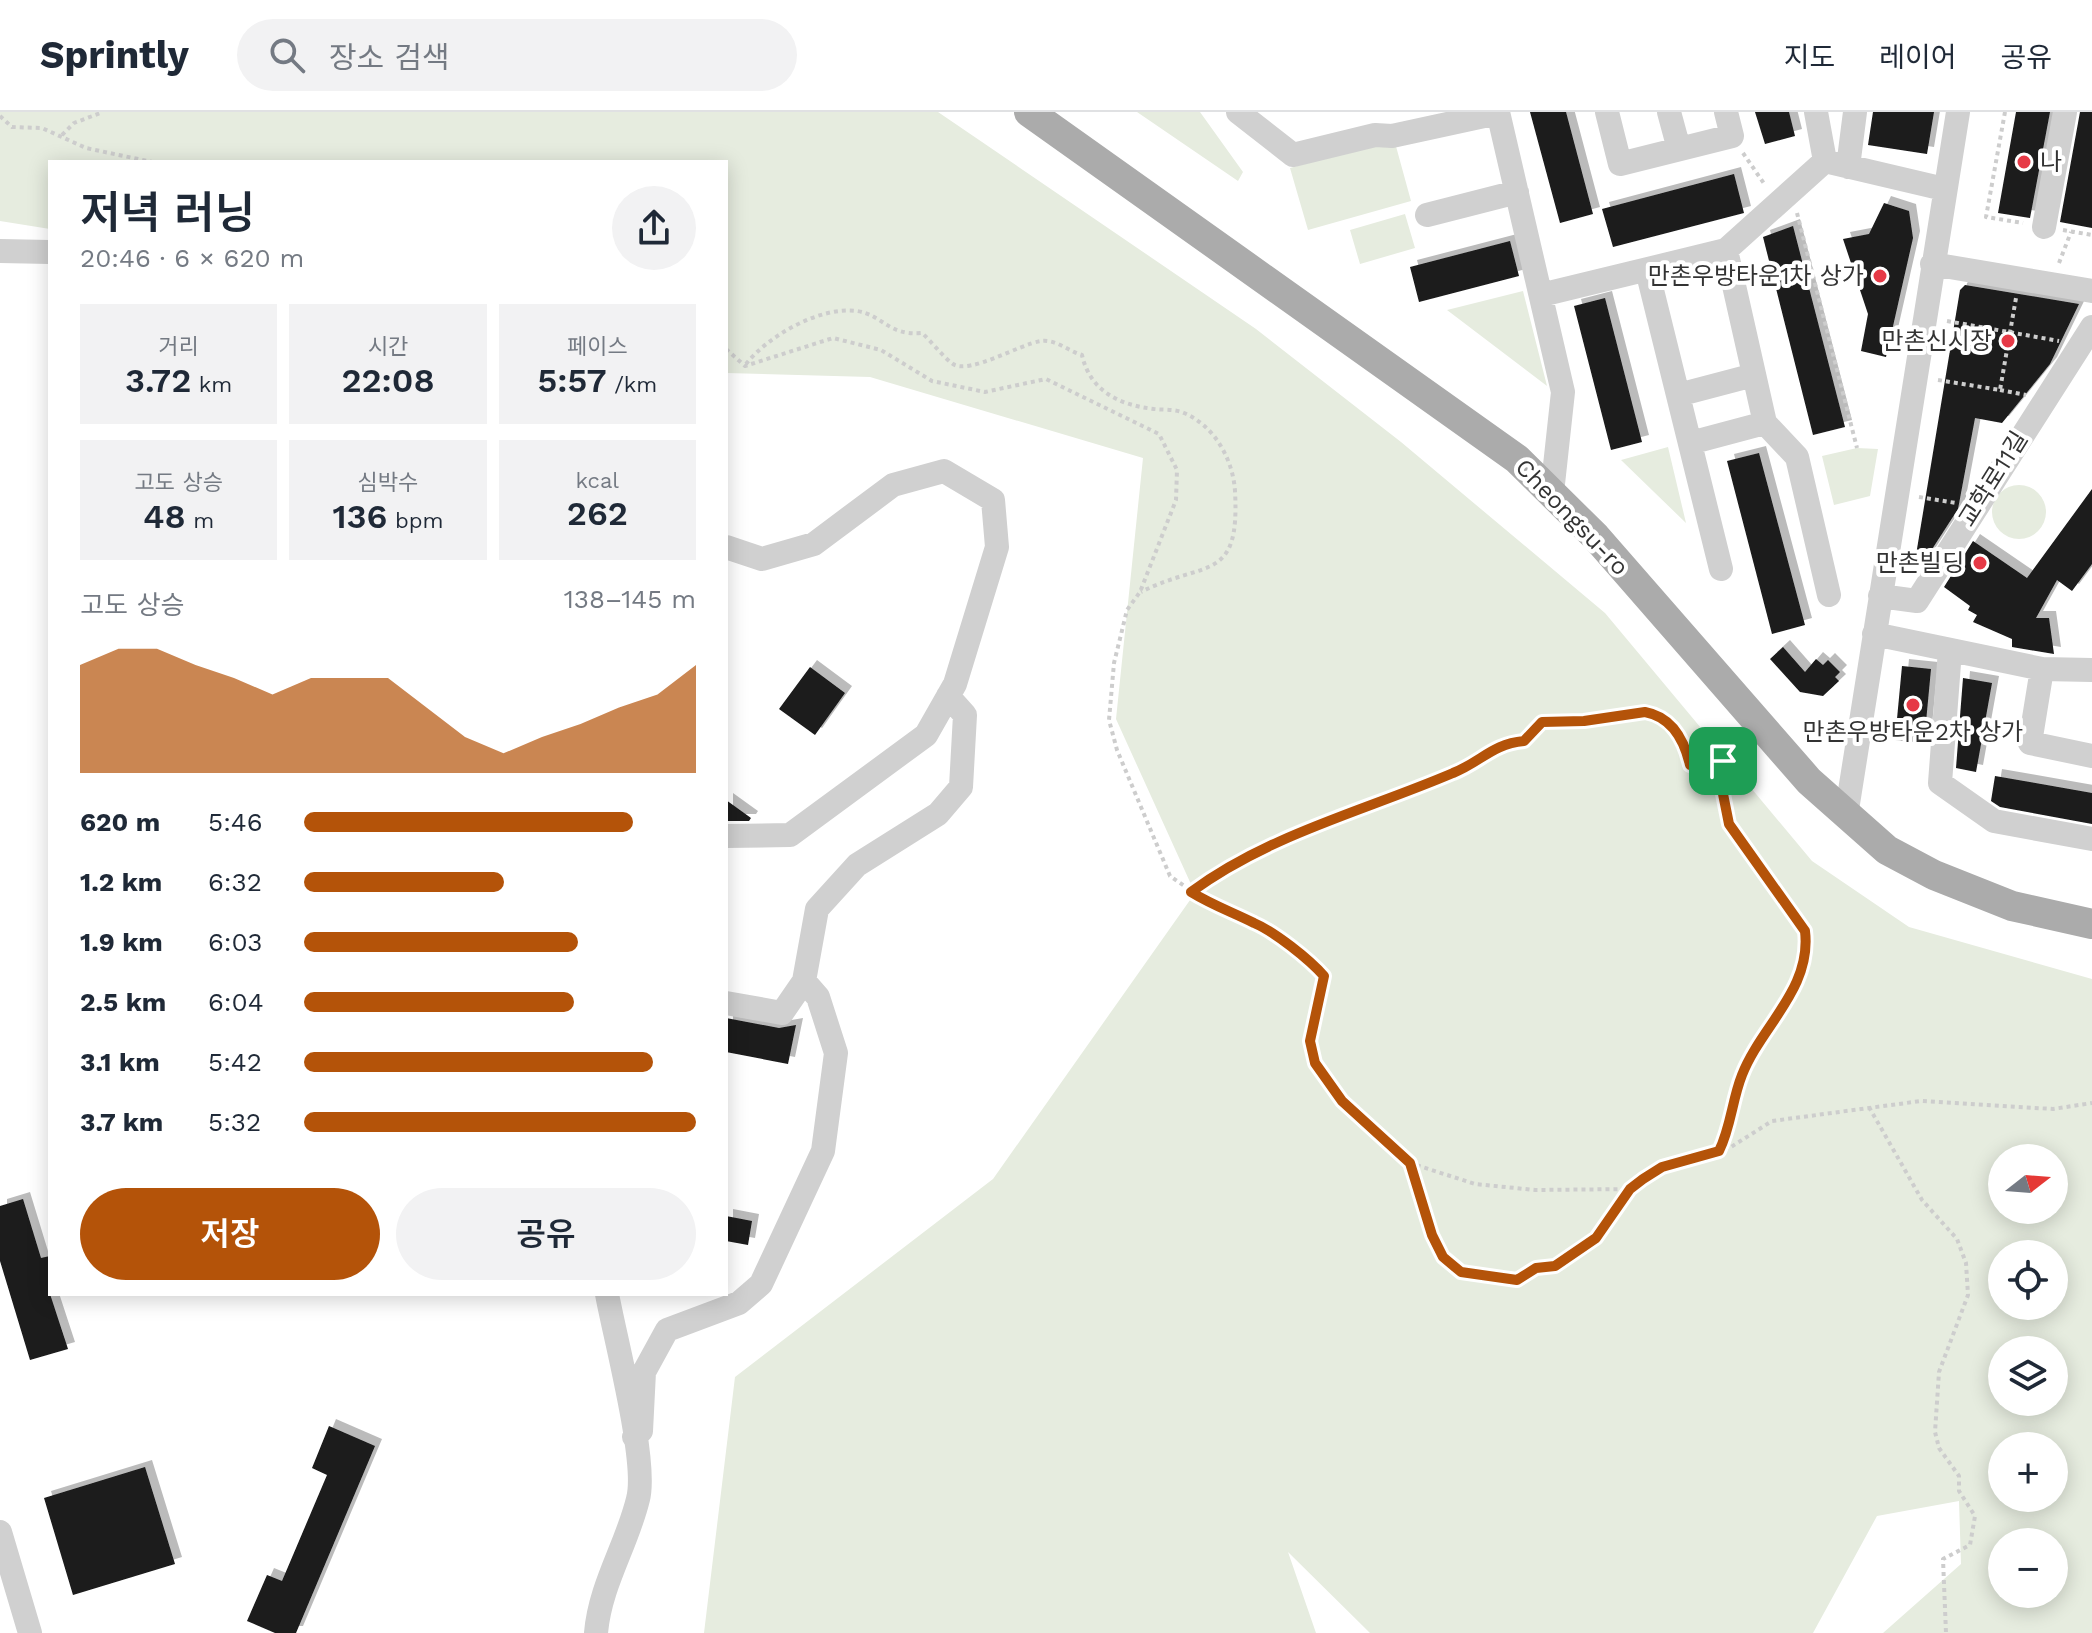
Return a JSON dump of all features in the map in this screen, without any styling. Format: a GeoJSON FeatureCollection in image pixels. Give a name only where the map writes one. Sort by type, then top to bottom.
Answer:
{"type":"FeatureCollection","features":[{"type":"Feature","properties":{"kind":"main road","name":"Cheongsu-ro"},"geometry":{"type":"LineString","coordinates":[[1029,112],[1517,459],[1596,537],[1809,781],[1887,850],[1934,875],[2012,906],[2092,924]]}},
{"type":"Feature","properties":{"kind":"street"},"geometry":{"type":"LineString","coordinates":[[1238,112],[1293,155],[1375,135],[1392,136],[1498,112],[1563,392],[1552,493]]}},
{"type":"Feature","properties":{"kind":"street"},"geometry":{"type":"LineString","coordinates":[[1607,112],[1620,164],[1732,136],[1726,112]]}},
{"type":"Feature","properties":{"kind":"street"},"geometry":{"type":"LineString","coordinates":[[1669,112],[1679,149]]}},
{"type":"Feature","properties":{"kind":"street"},"geometry":{"type":"LineString","coordinates":[[1816,112],[1836,164]]}},
{"type":"Feature","properties":{"kind":"street"},"geometry":{"type":"LineString","coordinates":[[1541,295],[1726,250],[1784,198],[1836,164],[1855,112]]}},
{"type":"Feature","properties":{"kind":"street"},"geometry":{"type":"LineString","coordinates":[[1846,816],[1958,112]]}},
{"type":"Feature","properties":{"kind":"street"},"geometry":{"type":"LineString","coordinates":[[2044,227],[2065,112]]}},
{"type":"Feature","properties":{"kind":"street"},"geometry":{"type":"LineString","coordinates":[[1836,164],[1944,189]]}},
{"type":"Feature","properties":{"kind":"street"},"geometry":{"type":"LineString","coordinates":[[1427,215],[1517,192]]}},
{"type":"Feature","properties":{"kind":"street"},"geometry":{"type":"LineString","coordinates":[[1726,250],[1765,423],[1797,457],[1829,595]]}},
{"type":"Feature","properties":{"kind":"street"},"geometry":{"type":"LineString","coordinates":[[0,251],[48,252]]}},
{"type":"Feature","properties":{"kind":"street"},"geometry":{"type":"LineString","coordinates":[[1932,264],[2092,291]]}},
{"type":"Feature","properties":{"kind":"street"},"geometry":{"type":"LineString","coordinates":[[1647,270],[1721,569]]}},
{"type":"Feature","properties":{"kind":"street","name":"교학로11길"},"geometry":{"type":"LineString","coordinates":[[1880,596],[1917,601],[2086,335]]}},
{"type":"Feature","properties":{"kind":"street"},"geometry":{"type":"LineString","coordinates":[[1678,395],[1754,375]]}},
{"type":"Feature","properties":{"kind":"street"},"geometry":{"type":"LineString","coordinates":[[1690,443],[1765,423]]}},
{"type":"Feature","properties":{"kind":"street"},"geometry":{"type":"LineString","coordinates":[[728,548],[762,559],[814,544],[893,485],[944,471],[993,500],[997,547],[948,696],[926,735],[790,835],[728,836]]}},
{"type":"Feature","properties":{"kind":"street"},"geometry":{"type":"LineString","coordinates":[[1874,634],[2042,669],[2092,670]]}},
{"type":"Feature","properties":{"kind":"street"},"geometry":{"type":"LineString","coordinates":[[1950,650],[1940,783],[1994,821],[2092,839]]}},
{"type":"Feature","properties":{"kind":"street"},"geometry":{"type":"LineString","coordinates":[[2042,669],[2030,743],[2092,756]]}},
{"type":"Feature","properties":{"kind":"street"},"geometry":{"type":"LineString","coordinates":[[728,1003],[782,1013],[804,981],[817,909],[857,865],[938,814],[961,787],[965,715],[948,696]]}},
{"type":"Feature","properties":{"kind":"street"},"geometry":{"type":"LineString","coordinates":[[634,1437],[641,1431],[644,1372],[667,1330],[739,1303],[761,1284],[823,1151],[836,1053],[818,997],[804,981]]}},
{"type":"Feature","properties":{"kind":"street"},"geometry":{"type":"LineString","coordinates":[[596,1633],[598,1608],[639,1498],[639,1463],[607,1296]]}},
{"type":"Feature","properties":{"kind":"street"},"geometry":{"type":"LineString","coordinates":[[0,1532],[30,1633]]}},
{"type":"Feature","properties":{"kind":"path"},"geometry":{"type":"LineString","coordinates":[[62,135],[74,123],[103,112]]}},
{"type":"Feature","properties":{"kind":"path"},"geometry":{"type":"LineString","coordinates":[[2005,112],[1986,217],[2092,235]]}},
{"type":"Feature","properties":{"kind":"path"},"geometry":{"type":"LineString","coordinates":[[0,116],[12,127],[42,128],[86,148],[143,160]]}},
{"type":"Feature","properties":{"kind":"path"},"geometry":{"type":"LineString","coordinates":[[1732,136],[1784,198],[1857,448]]}},
{"type":"Feature","properties":{"kind":"path"},"geometry":{"type":"LineString","coordinates":[[2059,265],[2071,232]]}},
{"type":"Feature","properties":{"kind":"path"},"geometry":{"type":"LineString","coordinates":[[1938,380],[2000,390],[2020,278]]}},
{"type":"Feature","properties":{"kind":"path"},"geometry":{"type":"LineString","coordinates":[[745,366],[759,347],[803,322],[858,311],[903,335],[922,333],[954,365],[969,367],[1008,351],[1042,341],[1053,342],[1082,355],[1086,371],[1103,393],[1115,401],[1184,412],[1201,424],[1231,460],[1235,542],[1226,556],[1208,567],[1140,592]]}},
{"type":"Feature","properties":{"kind":"path"},"geometry":{"type":"LineString","coordinates":[[1947,321],[2010,332],[2086,335]]}},
{"type":"Feature","properties":{"kind":"path"},"geometry":{"type":"LineString","coordinates":[[745,366],[833,338],[881,350],[932,381],[985,392],[1046,379],[1159,434],[1177,470],[1176,500],[1140,592],[1127,610],[1114,663],[1109,720],[1117,750],[1159,857],[1170,876],[1215,907],[1257,924],[1311,961],[1324,976],[1310,1041],[1315,1063],[1342,1101],[1410,1163],[1475,1184],[1535,1190],[1630,1189]]}},
{"type":"Feature","properties":{"kind":"path"},"geometry":{"type":"LineString","coordinates":[[728,351],[745,366]]}},
{"type":"Feature","properties":{"kind":"path"},"geometry":{"type":"LineString","coordinates":[[1919,497],[1976,506]]}},
{"type":"Feature","properties":{"kind":"path"},"geometry":{"type":"LineString","coordinates":[[1191,892],[1270,843],[1457,772],[1502,743],[1524,741],[1542,722],[1652,713],[1679,733],[1690,765],[1708,752],[1723,761]]}},
{"type":"Feature","properties":{"kind":"path"},"geometry":{"type":"LineString","coordinates":[[1719,1151],[1726,1138],[1743,1073],[1792,993],[1806,943],[1799,920],[1729,824],[1718,769],[1750,714]]}},
{"type":"Feature","properties":{"kind":"path"},"geometry":{"type":"LineString","coordinates":[[1410,1163],[1427,1222],[1443,1257],[1461,1272],[1517,1280],[1536,1268],[1555,1266],[1596,1238],[1630,1189],[1662,1167],[1719,1151],[1772,1121],[1921,1101],[2053,1109],[2092,1103]]}},
{"type":"Feature","properties":{"kind":"path"},"geometry":{"type":"LineString","coordinates":[[1869,1107],[1922,1200],[1957,1239],[1966,1263],[1968,1295],[1939,1372],[1935,1432],[1939,1448],[1959,1476],[1959,1491],[1975,1516],[1970,1545],[1943,1559],[1946,1633]]}},
{"type":"Feature","properties":{"kind":"shaded area"},"geometry":{"type":"Polygon","coordinates":[[[0,112],[938,112],[1256,329],[1401,442],[1605,613],[1812,861],[1909,927],[2092,979],[2092,1633],[1883,1633],[1961,1564],[1959,1501],[1877,1516],[1813,1633],[1370,1633],[1288,1552],[1316,1633],[704,1633],[735,1377],[993,1179],[1195,893],[1116,719],[1143,458],[870,377],[728,373],[728,160],[48,160],[48,229],[0,221],[0,112]]]}},
{"type":"Feature","properties":{"kind":"shaded area"},"geometry":{"type":"Polygon","coordinates":[[[1137,112],[1200,112],[1243,172],[1238,181],[1137,112]]]}},
{"type":"Feature","properties":{"kind":"shaded area"},"geometry":{"type":"Polygon","coordinates":[[[1394,139],[1411,201],[1308,230],[1290,168],[1394,139]]]}},
{"type":"Feature","properties":{"kind":"shaded area"},"geometry":{"type":"Polygon","coordinates":[[[1405,214],[1415,248],[1360,264],[1350,230],[1405,214]]]}},
{"type":"Feature","properties":{"kind":"shaded area"},"geometry":{"type":"Polygon","coordinates":[[[1523,291],[1547,386],[1447,310],[1523,291]]]}},
{"type":"Feature","properties":{"kind":"shaded area"},"geometry":{"type":"Polygon","coordinates":[[[1668,447],[1686,523],[1621,460],[1668,447]]]}},
{"type":"Feature","properties":{"kind":"shaded area"},"geometry":{"type":"Polygon","coordinates":[[[1857,448],[1878,449],[1870,496],[1834,505],[1822,456],[1857,448]]]}},
{"type":"Feature","properties":{"kind":"shaded area"},"geometry":{"type":"Polygon","coordinates":[[[2019,485],[2038,493],[2046,512],[2038,531],[2019,539],[2000,531],[1992,512],[2000,493],[2019,485]]]}},
{"type":"Feature","properties":{"kind":"building"},"geometry":{"type":"Polygon","coordinates":[[[1530,112],[1566,112],[1593,214],[1560,223],[1530,112]]]}},
{"type":"Feature","properties":{"kind":"building"},"geometry":{"type":"Polygon","coordinates":[[[1755,112],[1789,112],[1795,136],[1765,144],[1755,112]]]}},
{"type":"Feature","properties":{"kind":"building"},"geometry":{"type":"Polygon","coordinates":[[[1873,112],[1934,112],[1927,154],[1868,145],[1873,112]]]}},
{"type":"Feature","properties":{"kind":"building","name":"나"},"geometry":{"type":"Polygon","coordinates":[[[2016,112],[2050,112],[2030,218],[1998,213],[2016,112]]]}},
{"type":"Feature","properties":{"kind":"building"},"geometry":{"type":"Polygon","coordinates":[[[2080,112],[2092,112],[2092,228],[2060,222],[2080,112]]]}},
{"type":"Feature","properties":{"kind":"building"},"geometry":{"type":"Polygon","coordinates":[[[1734,174],[1744,213],[1613,247],[1602,209],[1734,174]]]}},
{"type":"Feature","properties":{"kind":"building","name":"만촌우방타운1차 상가"},"geometry":{"type":"Polygon","coordinates":[[[1884,203],[1909,211],[1913,238],[1886,357],[1861,351],[1868,314],[1843,239],[1869,234],[1884,203]]]}},
{"type":"Feature","properties":{"kind":"building"},"geometry":{"type":"Polygon","coordinates":[[[1793,226],[1845,427],[1813,435],[1763,237],[1793,226]]]}},
{"type":"Feature","properties":{"kind":"building"},"geometry":{"type":"Polygon","coordinates":[[[1510,241],[1519,276],[1419,302],[1410,267],[1510,241]]]}},
{"type":"Feature","properties":{"kind":"building","name":"만촌신시장"},"geometry":{"type":"Polygon","coordinates":[[[1965,285],[2079,304],[2050,364],[2002,423],[1975,418],[1958,509],[1925,560],[1915,561],[1960,290],[1965,285]]]}},
{"type":"Feature","properties":{"kind":"building"},"geometry":{"type":"Polygon","coordinates":[[[1605,298],[1642,442],[1611,450],[1574,306],[1605,298]]]}},
{"type":"Feature","properties":{"kind":"building"},"geometry":{"type":"Polygon","coordinates":[[[1759,453],[1805,625],[1772,634],[1727,461],[1759,453]]]}},
{"type":"Feature","properties":{"kind":"building"},"geometry":{"type":"Polygon","coordinates":[[[2092,489],[2092,564],[2072,591],[2057,580],[2036,618],[2049,618],[2054,654],[2012,647],[2012,639],[1973,622],[1977,615],[1968,610],[1970,606],[1944,587],[1973,541],[2027,578],[2092,489]]]}},
{"type":"Feature","properties":{"kind":"building"},"geometry":{"type":"Polygon","coordinates":[[[1783,647],[1805,672],[1816,659],[1823,665],[1828,660],[1840,672],[1835,677],[1839,681],[1823,696],[1800,692],[1770,659],[1783,647]]]}},
{"type":"Feature","properties":{"kind":"building","name":"만촌우방타운2차 상가"},"geometry":{"type":"Polygon","coordinates":[[[1902,666],[1931,669],[1924,743],[1895,740],[1902,666]]]}},
{"type":"Feature","properties":{"kind":"building"},"geometry":{"type":"Polygon","coordinates":[[[810,667],[845,693],[815,735],[779,709],[810,667]]]}},
{"type":"Feature","properties":{"kind":"building"},"geometry":{"type":"Polygon","coordinates":[[[1963,678],[1992,683],[1976,772],[1956,768],[1963,678]]]}},
{"type":"Feature","properties":{"kind":"building"},"geometry":{"type":"Polygon","coordinates":[[[1995,776],[2092,793],[2092,824],[2000,807],[1991,801],[1995,776]]]}},
{"type":"Feature","properties":{"kind":"building"},"geometry":{"type":"Polygon","coordinates":[[[728,801],[751,818],[749,821],[728,821],[728,801]]]}},
{"type":"Feature","properties":{"kind":"building"},"geometry":{"type":"Polygon","coordinates":[[[728,1018],[779,1028],[796,1025],[788,1064],[728,1052],[728,1018]]]}},
{"type":"Feature","properties":{"kind":"building"},"geometry":{"type":"Polygon","coordinates":[[[23,1199],[41,1258],[48,1256],[48,1296],[51,1296],[68,1349],[30,1360],[0,1261],[0,1206],[23,1199]]]}},
{"type":"Feature","properties":{"kind":"building"},"geometry":{"type":"Polygon","coordinates":[[[728,1216],[752,1221],[748,1245],[728,1241],[728,1216]]]}},
{"type":"Feature","properties":{"kind":"building"},"geometry":{"type":"Polygon","coordinates":[[[329,1426],[375,1446],[296,1633],[275,1633],[247,1621],[267,1575],[282,1581],[327,1475],[312,1468],[329,1426]]]}},
{"type":"Feature","properties":{"kind":"building"},"geometry":{"type":"Polygon","coordinates":[[[145,1467],[175,1564],[73,1595],[44,1498],[145,1467]]]}},
{"type":"Feature","properties":{"kind":"place","name":"나"},"geometry":{"type":"Point","coordinates":[2024,162]}},
{"type":"Feature","properties":{"kind":"place","name":"만촌우방타운1차 상가"},"geometry":{"type":"Point","coordinates":[1880,276]}},
{"type":"Feature","properties":{"kind":"place","name":"만촌신시장"},"geometry":{"type":"Point","coordinates":[2008,341]}},
{"type":"Feature","properties":{"kind":"place","name":"만촌빌딩"},"geometry":{"type":"Point","coordinates":[1980,563]}},
{"type":"Feature","properties":{"kind":"place","name":"만촌우방타운2차 상가"},"geometry":{"type":"Point","coordinates":[1913,705]}},
{"type":"Feature","properties":{"kind":"route"},"geometry":{"type":"LineString","coordinates":[[1652,713],[1679,733],[1685,743],[1690,765],[1708,752],[1723,761],[1718,769],[1729,824],[1799,920],[1805,931],[1806,943],[1792,993],[1743,1073],[1726,1138],[1719,1151],[1662,1167],[1643,1179],[1630,1189],[1596,1238],[1555,1266],[1536,1268],[1517,1280],[1461,1272],[1443,1257],[1432,1235],[1410,1163],[1342,1101],[1315,1063],[1310,1041],[1324,976],[1311,961],[1297,955],[1257,924],[1215,907],[1191,892],[1270,843],[1457,772],[1502,743],[1524,741],[1542,722],[1584,721],[1652,713]]}}]}
